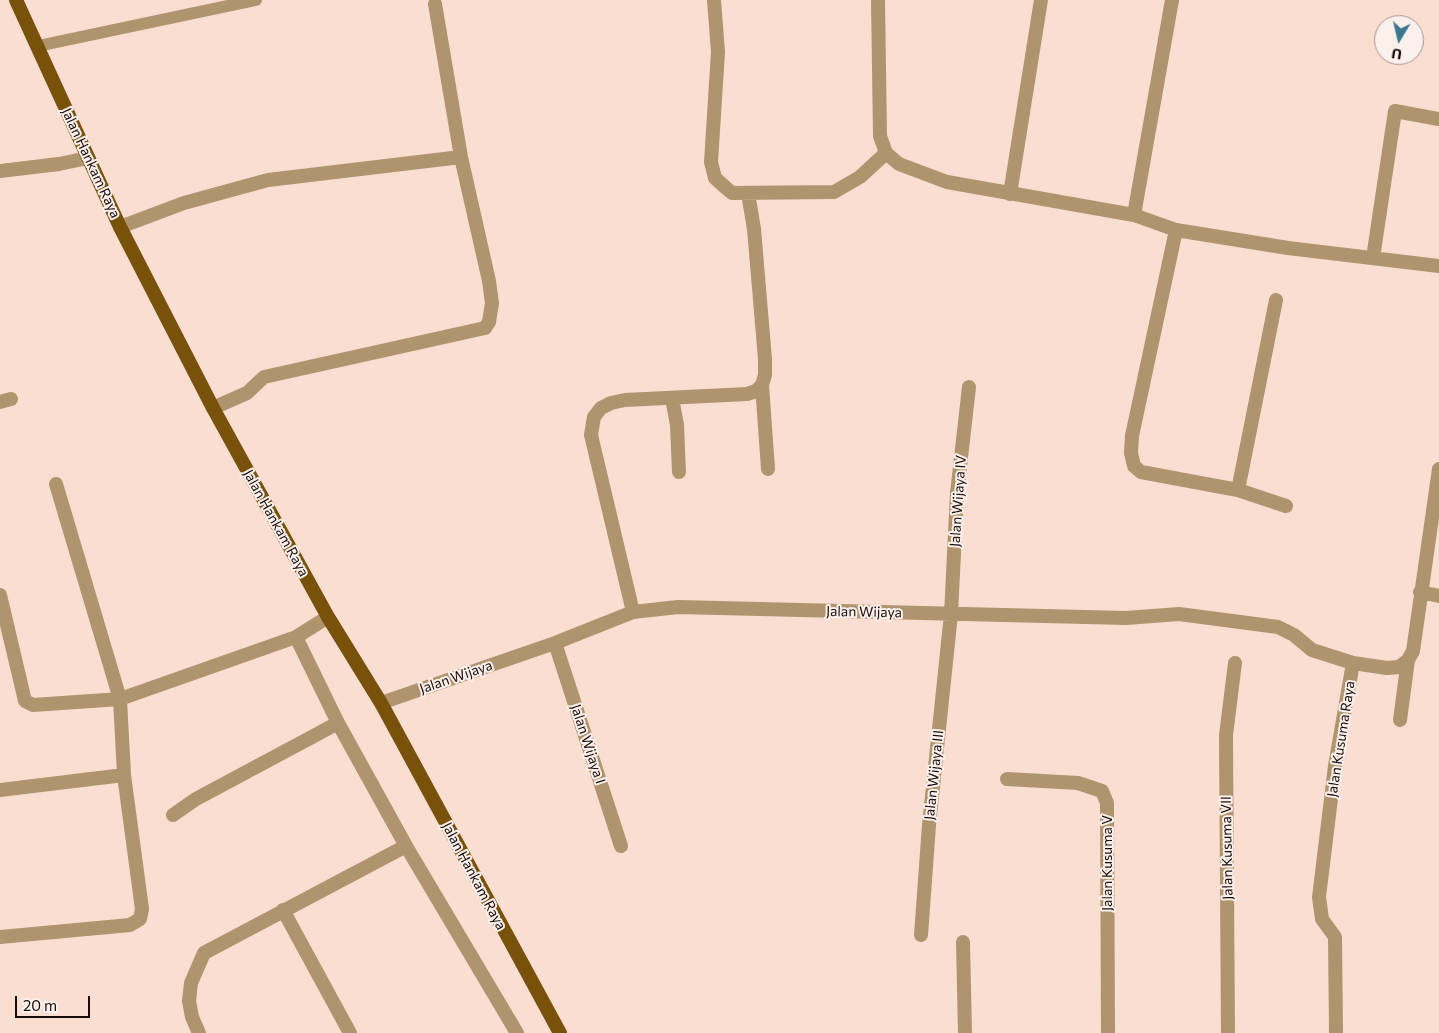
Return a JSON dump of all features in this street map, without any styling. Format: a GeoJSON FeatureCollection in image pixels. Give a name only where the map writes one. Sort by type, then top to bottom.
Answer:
{"type":"FeatureCollection","features":[{"type":"Feature","properties":{"kind":"main road","name":"Jalan Hankam Raya"},"geometry":{"type":"LineString","coordinates":[[16,0],[120,227],[213,408],[328,617],[380,703],[560,1033]]}},
{"type":"Feature","properties":{"kind":"street"},"geometry":{"type":"LineString","coordinates":[[714,0],[718,52],[711,162],[715,178],[724,187],[732,193],[834,192],[860,177],[886,152]]}},
{"type":"Feature","properties":{"kind":"street"},"geometry":{"type":"LineString","coordinates":[[878,0],[880,136],[886,152],[899,164],[947,182],[1134,214],[1176,230],[1288,248],[1439,266]]}},
{"type":"Feature","properties":{"kind":"street"},"geometry":{"type":"LineString","coordinates":[[1010,194],[1041,0]]}},
{"type":"Feature","properties":{"kind":"street"},"geometry":{"type":"LineString","coordinates":[[1134,214],[1172,0]]}},
{"type":"Feature","properties":{"kind":"street"},"geometry":{"type":"LineString","coordinates":[[213,408],[247,393],[264,377],[485,328],[489,322],[492,303],[461,157],[435,4]]}},
{"type":"Feature","properties":{"kind":"street"},"geometry":{"type":"LineString","coordinates":[[1374,258],[1395,111],[1439,119]]}},
{"type":"Feature","properties":{"kind":"street"},"geometry":{"type":"LineString","coordinates":[[120,227],[184,202],[268,180],[461,157]]}},
{"type":"Feature","properties":{"kind":"street"},"geometry":{"type":"LineString","coordinates":[[0,171],[59,164],[88,158]]}},
{"type":"Feature","properties":{"kind":"street"},"geometry":{"type":"LineString","coordinates":[[748,193],[754,229],[765,359],[765,375],[762,385],[768,469]]}},
{"type":"Feature","properties":{"kind":"street"},"geometry":{"type":"LineString","coordinates":[[1176,230],[1132,436],[1132,460],[1136,469],[1141,472],[1238,490],[1286,506]]}},
{"type":"Feature","properties":{"kind":"street"},"geometry":{"type":"LineString","coordinates":[[1238,490],[1276,300]]}},
{"type":"Feature","properties":{"kind":"street"},"geometry":{"type":"LineString","coordinates":[[633,612],[591,435],[594,417],[601,408],[610,403],[747,394],[756,391],[762,385]]}},
{"type":"Feature","properties":{"kind":"street","name":"Jalan Wijaya IV"},"geometry":{"type":"LineString","coordinates":[[951,614],[957,493],[969,387]]}},
{"type":"Feature","properties":{"kind":"street"},"geometry":{"type":"LineString","coordinates":[[672,398],[677,425],[678,472]]}},
{"type":"Feature","properties":{"kind":"street"},"geometry":{"type":"LineString","coordinates":[[1400,720],[1408,660],[1413,651],[1439,469]]}},
{"type":"Feature","properties":{"kind":"street"},"geometry":{"type":"LineString","coordinates":[[0,937],[130,925],[140,919],[142,909],[124,775],[123,721],[120,700],[56,484]]}},
{"type":"Feature","properties":{"kind":"street"},"geometry":{"type":"LineString","coordinates":[[1420,592],[1439,596]]}},
{"type":"Feature","properties":{"kind":"street"},"geometry":{"type":"LineString","coordinates":[[0,595],[25,701],[32,705],[120,700],[296,637],[328,617]]}},
{"type":"Feature","properties":{"kind":"street","name":"Jalan Wijaya"},"geometry":{"type":"LineString","coordinates":[[380,703],[555,643],[633,612],[678,607],[1126,618],[1179,614],[1242,623],[1268,624],[1286,630],[1312,650],[1353,662]]}},
{"type":"Feature","properties":{"kind":"street","name":"Jalan Wijaya III"},"geometry":{"type":"LineString","coordinates":[[921,935],[929,825],[951,614]]}},
{"type":"Feature","properties":{"kind":"street"},"geometry":{"type":"LineString","coordinates":[[296,637],[338,723],[406,846],[517,1033]]}},
{"type":"Feature","properties":{"kind":"street","name":"Jalan Wijaya I"},"geometry":{"type":"LineString","coordinates":[[555,643],[621,846]]}},
{"type":"Feature","properties":{"kind":"street","name":"Jalan Kusuma Raya"},"geometry":{"type":"LineString","coordinates":[[1336,1033],[1335,938],[1322,919],[1319,896],[1335,766],[1353,662],[1387,668],[1399,667],[1408,660]]}},
{"type":"Feature","properties":{"kind":"street","name":"Jalan Kusuma VII"},"geometry":{"type":"LineString","coordinates":[[1228,1033],[1226,735],[1235,663]]}},
{"type":"Feature","properties":{"kind":"street"},"geometry":{"type":"LineString","coordinates":[[174,815],[196,799],[338,723]]}},
{"type":"Feature","properties":{"kind":"street"},"geometry":{"type":"LineString","coordinates":[[0,790],[124,775]]}},
{"type":"Feature","properties":{"kind":"street","name":"Jalan Kusuma V"},"geometry":{"type":"LineString","coordinates":[[1007,779],[1078,783],[1102,791],[1107,803],[1108,1033]]}},
{"type":"Feature","properties":{"kind":"street"},"geometry":{"type":"LineString","coordinates":[[199,1033],[192,1017],[189,1001],[191,983],[204,953],[406,846]]}},
{"type":"Feature","properties":{"kind":"street"},"geometry":{"type":"LineString","coordinates":[[283,910],[350,1033]]}},
{"type":"Feature","properties":{"kind":"street"},"geometry":{"type":"LineString","coordinates":[[963,942],[965,1033]]}},
{"type":"Feature","properties":{"kind":"lane"},"geometry":{"type":"LineString","coordinates":[[38,46],[256,0]]}}]}
